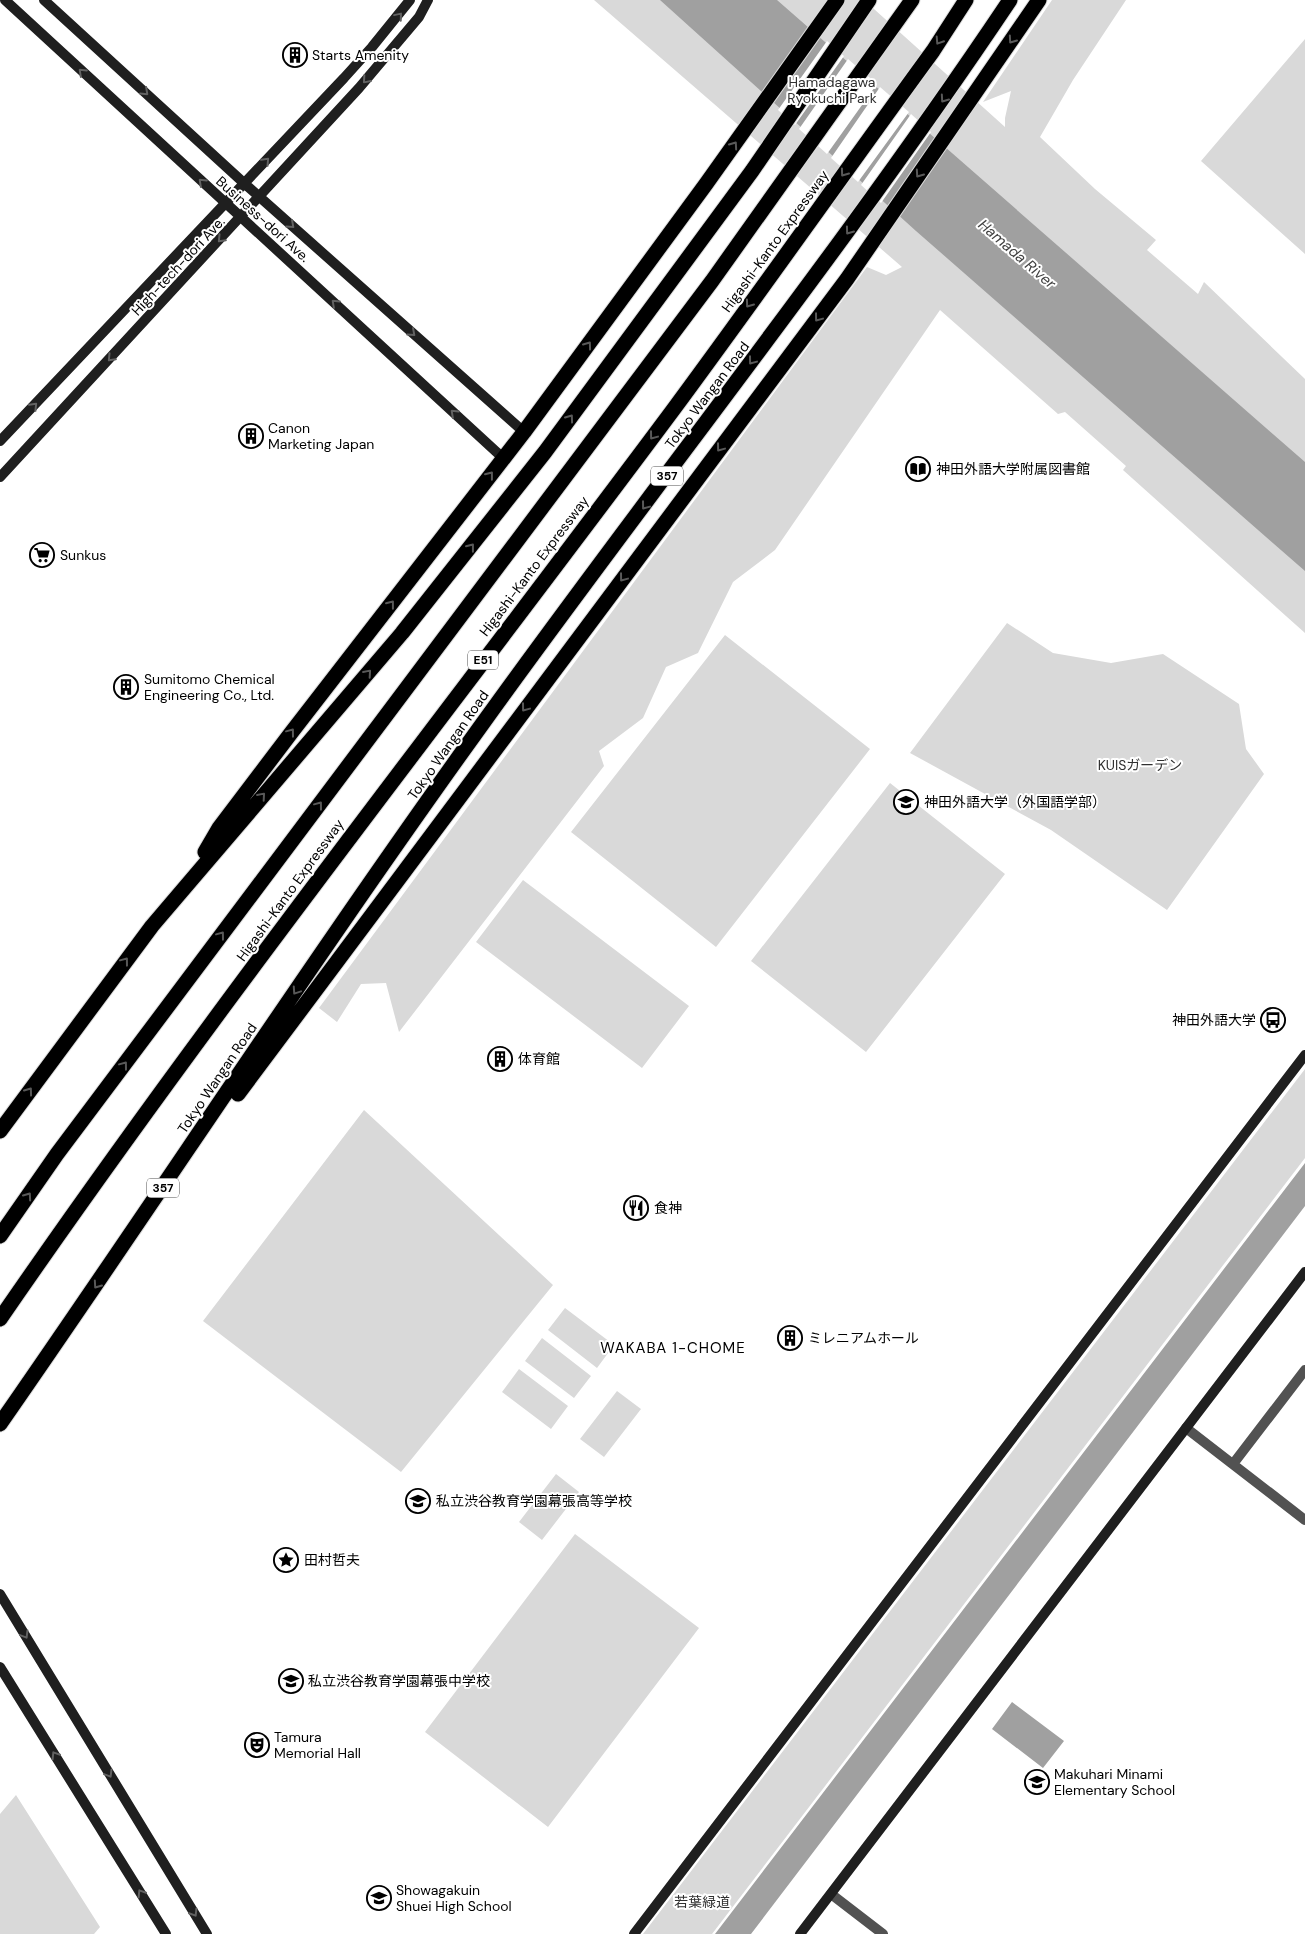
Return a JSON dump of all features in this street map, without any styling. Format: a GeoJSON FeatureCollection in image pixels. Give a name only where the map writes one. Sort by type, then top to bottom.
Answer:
{"type":"FeatureCollection","features":[{"type":"Feature","properties":{"kind":"highway"},"geometry":{"type":"LineString","coordinates":[[185,888],[220,828],[524,432],[706,184],[837,0]]}},
{"type":"Feature","properties":{"kind":"highway"},"geometry":{"type":"LineString","coordinates":[[0,1131],[129,956],[402,633],[545,452],[752,170],[869,0]]}},
{"type":"Feature","properties":{"kind":"highway","name":"Higashi-Kanto Expressway"},"geometry":{"type":"LineString","coordinates":[[0,1236],[63,1146],[712,281],[912,0]]}},
{"type":"Feature","properties":{"kind":"highway","name":"Higashi-Kanto Expressway"},"geometry":{"type":"LineString","coordinates":[[0,1320],[279,932],[680,400],[933,51],[966,0]]}},
{"type":"Feature","properties":{"kind":"highway","name":"Tokyo Wangan Road"},"geometry":{"type":"LineString","coordinates":[[0,1424],[110,1266],[323,951],[482,723],[842,241],[947,94],[1010,0]]}},
{"type":"Feature","properties":{"kind":"highway"},"geometry":{"type":"LineString","coordinates":[[110,1266],[847,279],[1039,0]]}},
{"type":"Feature","properties":{"kind":"street","name":"Business-dori Ave."},"geometry":{"type":"LineString","coordinates":[[5,0],[503,458]]}},
{"type":"Feature","properties":{"kind":"street","name":"Business-dori Ave."},"geometry":{"type":"LineString","coordinates":[[44,0],[245,184],[524,432]]}},
{"type":"Feature","properties":{"kind":"street","name":"High-tech-dori Ave."},"geometry":{"type":"LineString","coordinates":[[0,442],[245,184],[372,47],[410,0]]}},
{"type":"Feature","properties":{"kind":"street","name":"High-tech-dori Ave."},"geometry":{"type":"LineString","coordinates":[[0,477],[260,197],[390,53],[419,17],[428,0]]}},
{"type":"Feature","properties":{"kind":"street"},"geometry":{"type":"LineString","coordinates":[[634,1934],[1305,1055]]}},
{"type":"Feature","properties":{"kind":"street"},"geometry":{"type":"LineString","coordinates":[[800,1934],[1305,1272]]}},
{"type":"Feature","properties":{"kind":"street"},"geometry":{"type":"LineString","coordinates":[[1233,1464],[1305,1370]]}},
{"type":"Feature","properties":{"kind":"street"},"geometry":{"type":"LineString","coordinates":[[1186,1428],[1304,1518]]}},
{"type":"Feature","properties":{"kind":"street"},"geometry":{"type":"LineString","coordinates":[[0,1594],[207,1934]]}},
{"type":"Feature","properties":{"kind":"street"},"geometry":{"type":"LineString","coordinates":[[0,1667],[166,1934]]}},
{"type":"Feature","properties":{"kind":"street"},"geometry":{"type":"LineString","coordinates":[[831,1894],[883,1934]]}},
{"type":"Feature","properties":{"kind":"green space","name":"Hamadagawa Ryokuchi Park"},"geometry":{"type":"Polygon","coordinates":[[[594,0],[864,0],[1005,127],[1011,91],[983,102],[1052,0],[1126,0],[1073,80],[1040,137],[1095,189],[1156,240],[1147,250],[1198,294],[1204,282],[1305,379],[1305,633],[1123,470],[1126,466],[1065,412],[1058,414],[940,310],[775,550],[733,582],[698,653],[666,667],[643,718],[599,751],[604,766],[399,1032],[386,983],[361,984],[337,1022],[319,1008],[867,267],[886,275],[902,267],[594,0]]]}},
{"type":"Feature","properties":{"kind":"green space"},"geometry":{"type":"Polygon","coordinates":[[[1305,39],[1305,254],[1201,161],[1305,39]]]}},
{"type":"Feature","properties":{"kind":"green space","name":"KUISガーデン"},"geometry":{"type":"Polygon","coordinates":[[[1007,623],[1053,653],[1111,663],[1163,654],[1239,704],[1246,749],[1264,774],[1167,910],[1051,830],[910,753],[1007,623]]]}},
{"type":"Feature","properties":{"kind":"green space"},"geometry":{"type":"Polygon","coordinates":[[[725,635],[870,749],[716,947],[571,832],[725,635]]]}},
{"type":"Feature","properties":{"kind":"green space"},"geometry":{"type":"Polygon","coordinates":[[[890,783],[1005,874],[866,1052],[751,961],[890,783]]]}},
{"type":"Feature","properties":{"kind":"green space"},"geometry":{"type":"Polygon","coordinates":[[[523,880],[689,1006],[642,1068],[476,942],[523,880]]]}},
{"type":"Feature","properties":{"kind":"green space","name":"若葉緑道"},"geometry":{"type":"Polygon","coordinates":[[[1305,1069],[1305,1158],[712,1934],[643,1934],[1305,1069]]]}},
{"type":"Feature","properties":{"kind":"green space"},"geometry":{"type":"Polygon","coordinates":[[[364,1110],[553,1285],[401,1472],[203,1321],[364,1110]]]}},
{"type":"Feature","properties":{"kind":"green space"},"geometry":{"type":"Polygon","coordinates":[[[565,1308],[614,1345],[597,1368],[548,1330],[565,1308]]]}},
{"type":"Feature","properties":{"kind":"green space"},"geometry":{"type":"Polygon","coordinates":[[[542,1338],[591,1376],[574,1398],[525,1361],[542,1338]]]}},
{"type":"Feature","properties":{"kind":"green space"},"geometry":{"type":"Polygon","coordinates":[[[519,1369],[568,1406],[551,1429],[502,1392],[519,1369]]]}},
{"type":"Feature","properties":{"kind":"green space"},"geometry":{"type":"Polygon","coordinates":[[[617,1391],[641,1409],[604,1457],[580,1439],[617,1391]]]}},
{"type":"Feature","properties":{"kind":"green space"},"geometry":{"type":"Polygon","coordinates":[[[556,1474],[579,1492],[542,1540],[519,1522],[556,1474]]]}},
{"type":"Feature","properties":{"kind":"green space"},"geometry":{"type":"Polygon","coordinates":[[[575,1534],[699,1628],[548,1827],[425,1732],[575,1534]]]}},
{"type":"Feature","properties":{"kind":"green space"},"geometry":{"type":"Polygon","coordinates":[[[16,1795],[100,1927],[94,1934],[0,1934],[0,1814],[16,1795]]]}},
{"type":"Feature","properties":{"kind":"water","name":"Hamada River"},"geometry":{"type":"Polygon","coordinates":[[[660,0],[777,0],[1305,462],[1305,571],[916,231],[660,0]]]}},
{"type":"Feature","properties":{"kind":"water"},"geometry":{"type":"Polygon","coordinates":[[[1305,1163],[1305,1206],[751,1934],[715,1934],[1305,1163]]]}},
{"type":"Feature","properties":{"kind":"water"},"geometry":{"type":"Polygon","coordinates":[[[1012,1702],[1064,1741],[1043,1768],[992,1729],[1012,1702]]]}},
{"type":"Feature","properties":{"kind":"pier"},"geometry":{"type":"Polygon","coordinates":[[[827,41],[844,56],[795,125],[778,110],[827,41]]]}},
{"type":"Feature","properties":{"kind":"pier"},"geometry":{"type":"Polygon","coordinates":[[[848,59],[877,84],[827,154],[799,129],[848,59]]]}},
{"type":"Feature","properties":{"kind":"pier"},"geometry":{"type":"Polygon","coordinates":[[[880,87],[909,112],[858,182],[831,158],[880,87]]]}},
{"type":"Feature","properties":{"kind":"pier"},"geometry":{"type":"Polygon","coordinates":[[[911,114],[931,132],[881,203],[861,185],[911,114]]]}},
{"type":"Feature","properties":{"kind":"place","name":"Starts Amenity"},"geometry":{"type":"Point","coordinates":[295,55]}},
{"type":"Feature","properties":{"kind":"place","name":"Canon Marketing Japan"},"geometry":{"type":"Point","coordinates":[251,436]}},
{"type":"Feature","properties":{"kind":"place","name":"神田外語大学附属図書館"},"geometry":{"type":"Point","coordinates":[918,469]}},
{"type":"Feature","properties":{"kind":"place","name":"Sunkus"},"geometry":{"type":"Point","coordinates":[42,555]}},
{"type":"Feature","properties":{"kind":"place","name":"Sumitomo Chemical Engineering Co., Ltd."},"geometry":{"type":"Point","coordinates":[126,687]}},
{"type":"Feature","properties":{"kind":"place","name":"神田外語大学（外国語学部）"},"geometry":{"type":"Point","coordinates":[906,802]}},
{"type":"Feature","properties":{"kind":"place","name":"神田外語大学"},"geometry":{"type":"Point","coordinates":[1273,1020]}},
{"type":"Feature","properties":{"kind":"place","name":"体育館"},"geometry":{"type":"Point","coordinates":[500,1059]}},
{"type":"Feature","properties":{"kind":"place","name":"食神"},"geometry":{"type":"Point","coordinates":[636,1208]}},
{"type":"Feature","properties":{"kind":"place","name":"ミレニアムホール"},"geometry":{"type":"Point","coordinates":[790,1338]}},
{"type":"Feature","properties":{"kind":"place","name":"私立渋谷教育学園幕張高等学校"},"geometry":{"type":"Point","coordinates":[418,1501]}},
{"type":"Feature","properties":{"kind":"place","name":"田村哲夫"},"geometry":{"type":"Point","coordinates":[286,1560]}},
{"type":"Feature","properties":{"kind":"place","name":"私立渋谷教育学園幕張中学校"},"geometry":{"type":"Point","coordinates":[291,1681]}},
{"type":"Feature","properties":{"kind":"place","name":"Tamura Memorial Hall"},"geometry":{"type":"Point","coordinates":[257,1745]}},
{"type":"Feature","properties":{"kind":"place","name":"Makuhari Minami Elementary School"},"geometry":{"type":"Point","coordinates":[1037,1782]}},
{"type":"Feature","properties":{"kind":"place","name":"Showagakuin Shuei High School"},"geometry":{"type":"Point","coordinates":[379,1898]}},
{"type":"Feature","properties":{"kind":"district","name":"WAKABA 1-CHOME"},"geometry":{"type":"Point","coordinates":[673,1348]}}]}
